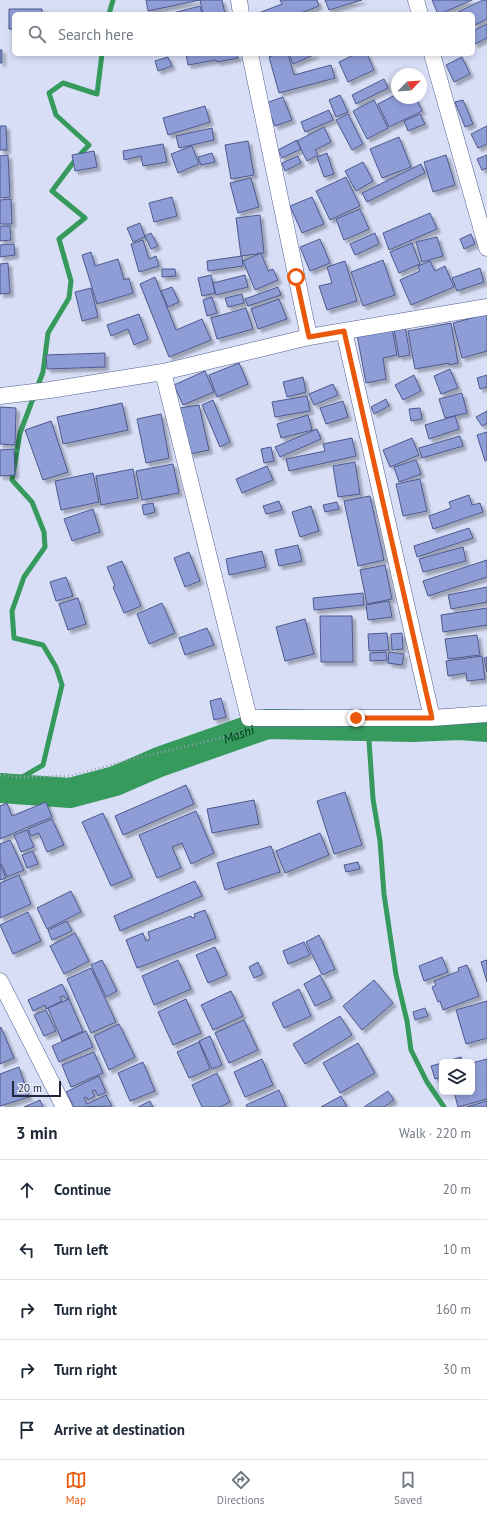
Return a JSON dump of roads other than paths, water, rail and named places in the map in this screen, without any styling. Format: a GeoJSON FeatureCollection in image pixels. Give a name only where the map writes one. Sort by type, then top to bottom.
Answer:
{"type":"FeatureCollection","features":[{"type":"Feature","properties":{"kind":"street"},"geometry":{"type":"LineString","coordinates":[[239,0],[242,12]]}},
{"type":"Feature","properties":{"kind":"street"},"geometry":{"type":"LineString","coordinates":[[416,0],[419,12]]}},
{"type":"Feature","properties":{"kind":"street"},"geometry":{"type":"LineString","coordinates":[[250,56],[309,337]]}},
{"type":"Feature","properties":{"kind":"street"},"geometry":{"type":"LineString","coordinates":[[433,56],[487,248]]}},
{"type":"Feature","properties":{"kind":"street"},"geometry":{"type":"LineString","coordinates":[[0,396],[50,390],[163,372],[309,337],[487,307]]}},
{"type":"Feature","properties":{"kind":"street"},"geometry":{"type":"LineString","coordinates":[[344,331],[432,718]]}},
{"type":"Feature","properties":{"kind":"street"},"geometry":{"type":"LineString","coordinates":[[163,372],[249,718],[432,718],[487,714]]}},
{"type":"Feature","properties":{"kind":"street"},"geometry":{"type":"LineString","coordinates":[[0,981],[64,1107]]}},
{"type":"Feature","properties":{"kind":"waterway"},"geometry":{"type":"LineString","coordinates":[[110,12],[113,0]]}},
{"type":"Feature","properties":{"kind":"waterway"},"geometry":{"type":"LineString","coordinates":[[4,788],[43,765],[62,685],[56,667],[43,645],[14,638],[12,611],[24,577],[45,547],[44,532],[32,502],[12,480],[20,433],[43,372],[48,333],[69,298],[71,281],[59,239],[85,218],[52,191],[76,159],[89,145],[56,115],[49,93],[63,83],[97,94],[102,56]]}},
{"type":"Feature","properties":{"kind":"waterway","name":"Mashi"},"geometry":{"type":"LineString","coordinates":[[0,788],[70,793],[115,781],[159,762],[267,724],[412,727],[460,725],[487,727]]}},
{"type":"Feature","properties":{"kind":"waterway"},"geometry":{"type":"LineString","coordinates":[[368,726],[373,799],[380,841],[384,894],[396,975],[407,1021],[411,1050],[427,1082],[444,1107]]}}]}
